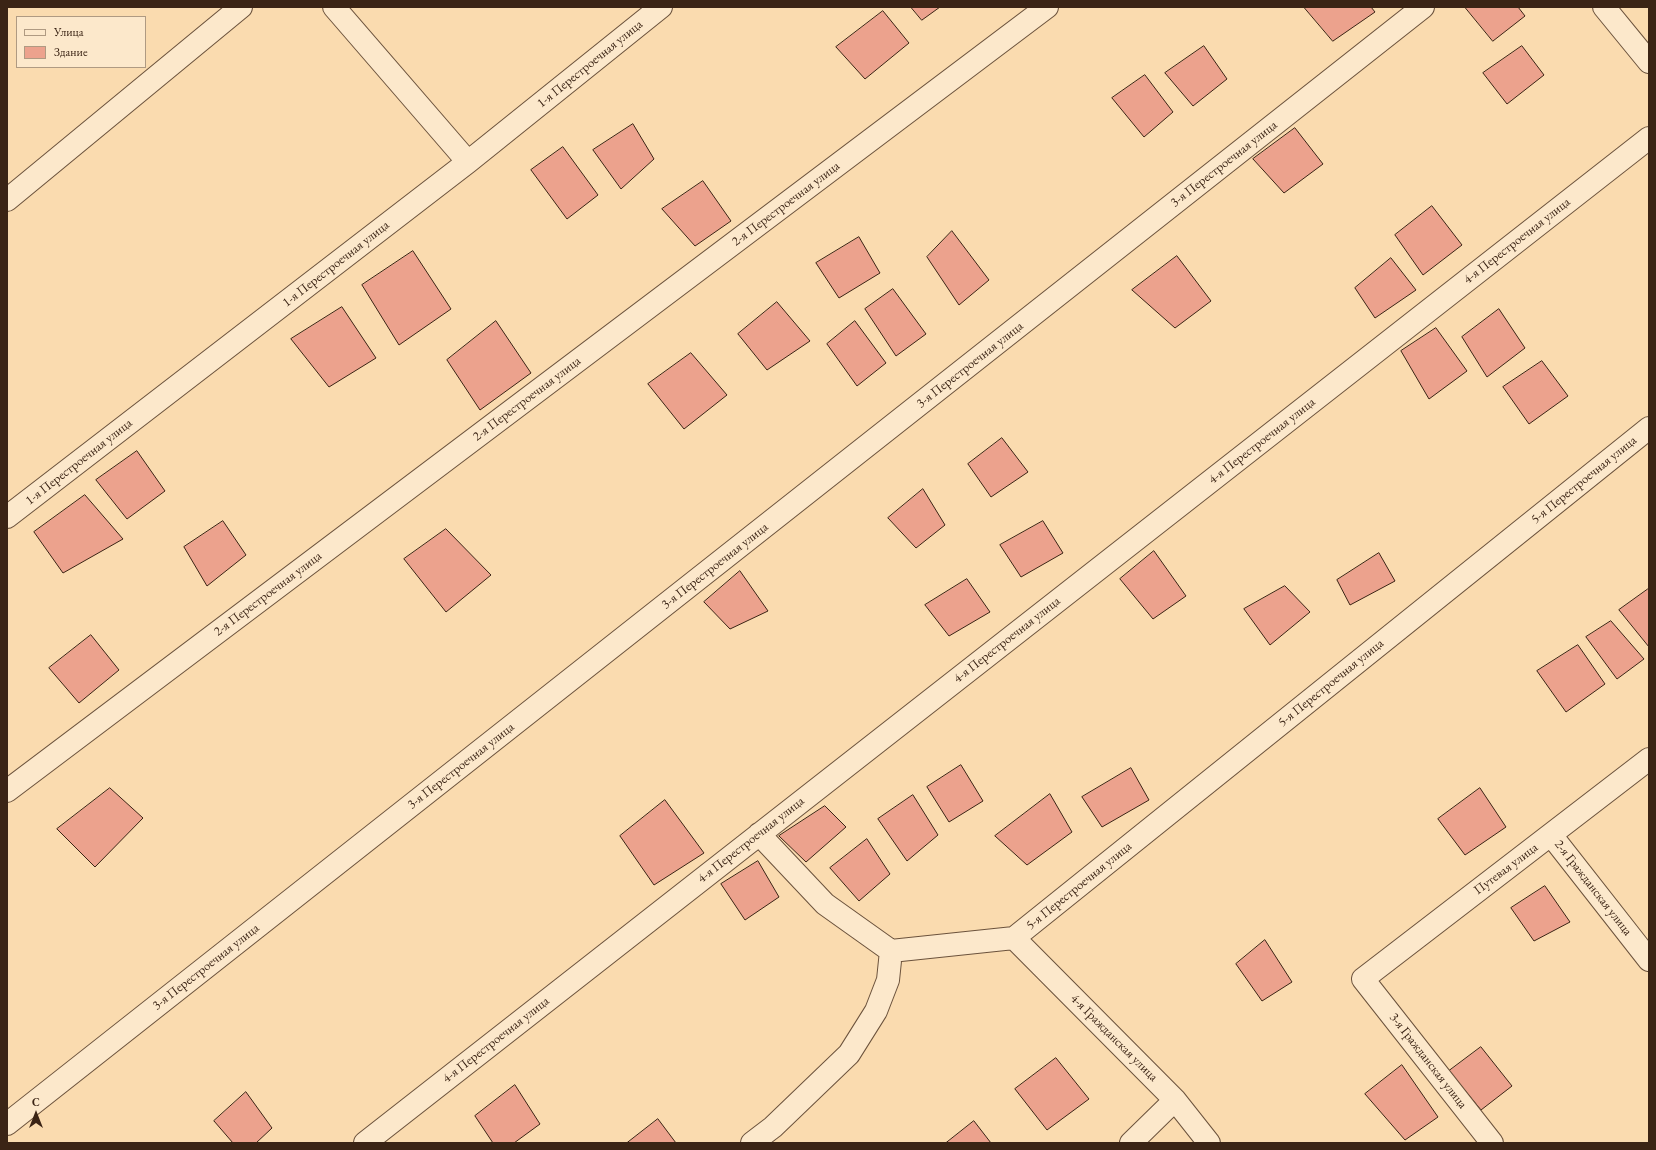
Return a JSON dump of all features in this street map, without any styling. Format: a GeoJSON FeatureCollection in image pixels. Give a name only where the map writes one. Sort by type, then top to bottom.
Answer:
{"type":"FeatureCollection","features":[{"type":"Feature","properties":{"kind":"street"},"geometry":{"type":"LineString","coordinates":[[7,200],[241,7]]}},
{"type":"Feature","properties":{"kind":"street"},"geometry":{"type":"LineString","coordinates":[[334,7],[468,162]]}},
{"type":"Feature","properties":{"kind":"street","name":"1-я Перестроечная улица"},"geometry":{"type":"LineString","coordinates":[[7,517],[468,162],[662,7]]}},
{"type":"Feature","properties":{"kind":"street","name":"2-я Перестроечная улица"},"geometry":{"type":"LineString","coordinates":[[7,791],[1047,7]]}},
{"type":"Feature","properties":{"kind":"street","name":"3-я Перестроечная улица"},"geometry":{"type":"LineString","coordinates":[[7,1124],[1423,7]]}},
{"type":"Feature","properties":{"kind":"street"},"geometry":{"type":"LineString","coordinates":[[1604,7],[1649,62]]}},
{"type":"Feature","properties":{"kind":"street","name":"4-я Перестроечная улица"},"geometry":{"type":"LineString","coordinates":[[365,1143],[1649,138]]}},
{"type":"Feature","properties":{"kind":"street","name":"5-я Перестроечная улица"},"geometry":{"type":"LineString","coordinates":[[1014,938],[1649,428]]}},
{"type":"Feature","properties":{"kind":"street","name":"Путевая улица"},"geometry":{"type":"LineString","coordinates":[[1363,979],[1649,759]]}},
{"type":"Feature","properties":{"kind":"street"},"geometry":{"type":"LineString","coordinates":[[759,834],[825,904],[891,951],[1014,938]]}},
{"type":"Feature","properties":{"kind":"street","name":"2-я Гражданская улица"},"geometry":{"type":"LineString","coordinates":[[1551,835],[1649,960]]}},
{"type":"Feature","properties":{"kind":"street","name":"4-я Гражданская улица"},"geometry":{"type":"LineString","coordinates":[[1014,938],[1175,1100],[1209,1143]]}},
{"type":"Feature","properties":{"kind":"street"},"geometry":{"type":"LineString","coordinates":[[752,1143],[772,1127],[849,1054],[876,1011],[888,980],[891,951]]}},
{"type":"Feature","properties":{"kind":"street","name":"3-я Гражданская улица"},"geometry":{"type":"LineString","coordinates":[[1363,979],[1492,1143]]}},
{"type":"Feature","properties":{"kind":"street"},"geometry":{"type":"LineString","coordinates":[[1131,1143],[1175,1100]]}},
{"type":"Feature","properties":{"kind":"building"},"geometry":{"type":"Polygon","coordinates":[[[911,7],[940,7],[922,20],[911,7]]]}},
{"type":"Feature","properties":{"kind":"building"},"geometry":{"type":"Polygon","coordinates":[[[1304,7],[1371,7],[1375,12],[1333,41],[1304,7]]]}},
{"type":"Feature","properties":{"kind":"building"},"geometry":{"type":"Polygon","coordinates":[[[1465,7],[1518,7],[1525,16],[1493,41],[1465,7]]]}},
{"type":"Feature","properties":{"kind":"building"},"geometry":{"type":"Polygon","coordinates":[[[883,11],[909,43],[865,79],[836,47],[883,11]]]}},
{"type":"Feature","properties":{"kind":"building"},"geometry":{"type":"Polygon","coordinates":[[[1204,46],[1227,79],[1193,106],[1165,73],[1204,46]]]}},
{"type":"Feature","properties":{"kind":"building"},"geometry":{"type":"Polygon","coordinates":[[[1522,46],[1544,75],[1507,104],[1483,73],[1522,46]]]}},
{"type":"Feature","properties":{"kind":"building"},"geometry":{"type":"Polygon","coordinates":[[[1145,75],[1173,112],[1144,137],[1112,98],[1145,75]]]}},
{"type":"Feature","properties":{"kind":"building"},"geometry":{"type":"Polygon","coordinates":[[[633,124],[654,159],[621,189],[593,150],[633,124]]]}},
{"type":"Feature","properties":{"kind":"building"},"geometry":{"type":"Polygon","coordinates":[[[1295,128],[1323,164],[1284,193],[1253,159],[1295,128]]]}},
{"type":"Feature","properties":{"kind":"building"},"geometry":{"type":"Polygon","coordinates":[[[563,147],[598,195],[567,219],[531,170],[563,147]]]}},
{"type":"Feature","properties":{"kind":"building"},"geometry":{"type":"Polygon","coordinates":[[[703,181],[731,221],[695,246],[662,209],[703,181]]]}},
{"type":"Feature","properties":{"kind":"building"},"geometry":{"type":"Polygon","coordinates":[[[1432,206],[1462,245],[1423,275],[1395,235],[1432,206]]]}},
{"type":"Feature","properties":{"kind":"building"},"geometry":{"type":"Polygon","coordinates":[[[952,231],[989,280],[959,305],[927,257],[952,231]]]}},
{"type":"Feature","properties":{"kind":"building"},"geometry":{"type":"Polygon","coordinates":[[[859,237],[880,273],[839,298],[816,263],[859,237]]]}},
{"type":"Feature","properties":{"kind":"building"},"geometry":{"type":"Polygon","coordinates":[[[413,251],[451,309],[399,345],[362,285],[413,251]]]}},
{"type":"Feature","properties":{"kind":"building"},"geometry":{"type":"Polygon","coordinates":[[[1177,256],[1211,301],[1175,328],[1132,290],[1177,256]]]}},
{"type":"Feature","properties":{"kind":"building"},"geometry":{"type":"Polygon","coordinates":[[[1391,258],[1416,290],[1375,318],[1355,288],[1391,258]]]}},
{"type":"Feature","properties":{"kind":"building"},"geometry":{"type":"Polygon","coordinates":[[[893,289],[926,334],[896,356],[865,309],[893,289]]]}},
{"type":"Feature","properties":{"kind":"building"},"geometry":{"type":"Polygon","coordinates":[[[777,302],[810,341],[767,370],[738,334],[777,302]]]}},
{"type":"Feature","properties":{"kind":"building"},"geometry":{"type":"Polygon","coordinates":[[[342,307],[376,358],[329,387],[291,339],[342,307]]]}},
{"type":"Feature","properties":{"kind":"building"},"geometry":{"type":"Polygon","coordinates":[[[1499,309],[1525,348],[1487,377],[1462,337],[1499,309]]]}},
{"type":"Feature","properties":{"kind":"building"},"geometry":{"type":"Polygon","coordinates":[[[496,321],[531,373],[480,410],[447,360],[496,321]]]}},
{"type":"Feature","properties":{"kind":"building"},"geometry":{"type":"Polygon","coordinates":[[[855,321],[886,363],[857,386],[827,344],[855,321]]]}},
{"type":"Feature","properties":{"kind":"building"},"geometry":{"type":"Polygon","coordinates":[[[1436,328],[1467,371],[1429,399],[1401,351],[1436,328]]]}},
{"type":"Feature","properties":{"kind":"building"},"geometry":{"type":"Polygon","coordinates":[[[691,353],[727,395],[684,429],[648,384],[691,353]]]}},
{"type":"Feature","properties":{"kind":"building"},"geometry":{"type":"Polygon","coordinates":[[[1542,361],[1568,396],[1529,424],[1503,387],[1542,361]]]}},
{"type":"Feature","properties":{"kind":"building"},"geometry":{"type":"Polygon","coordinates":[[[1002,438],[1028,472],[991,497],[968,464],[1002,438]]]}},
{"type":"Feature","properties":{"kind":"building"},"geometry":{"type":"Polygon","coordinates":[[[137,451],[165,491],[127,519],[96,480],[137,451]]]}},
{"type":"Feature","properties":{"kind":"building"},"geometry":{"type":"Polygon","coordinates":[[[923,489],[945,525],[916,548],[888,518],[923,489]]]}},
{"type":"Feature","properties":{"kind":"building"},"geometry":{"type":"Polygon","coordinates":[[[85,495],[123,539],[63,573],[34,532],[85,495]]]}},
{"type":"Feature","properties":{"kind":"building"},"geometry":{"type":"Polygon","coordinates":[[[223,521],[246,555],[207,586],[184,547],[223,521]]]}},
{"type":"Feature","properties":{"kind":"building"},"geometry":{"type":"Polygon","coordinates":[[[1043,521],[1063,553],[1021,577],[1000,545],[1043,521]]]}},
{"type":"Feature","properties":{"kind":"building"},"geometry":{"type":"Polygon","coordinates":[[[446,529],[491,575],[446,612],[404,559],[446,529]]]}},
{"type":"Feature","properties":{"kind":"building"},"geometry":{"type":"Polygon","coordinates":[[[1154,551],[1186,596],[1153,619],[1120,579],[1154,551]]]}},
{"type":"Feature","properties":{"kind":"building"},"geometry":{"type":"Polygon","coordinates":[[[1379,553],[1395,581],[1350,605],[1337,580],[1379,553]]]}},
{"type":"Feature","properties":{"kind":"building"},"geometry":{"type":"Polygon","coordinates":[[[740,571],[768,611],[730,629],[704,602],[740,571]]]}},
{"type":"Feature","properties":{"kind":"building"},"geometry":{"type":"Polygon","coordinates":[[[967,579],[990,612],[949,636],[925,605],[967,579]]]}},
{"type":"Feature","properties":{"kind":"building"},"geometry":{"type":"Polygon","coordinates":[[[1285,586],[1310,612],[1270,645],[1244,609],[1285,586]]]}},
{"type":"Feature","properties":{"kind":"building"},"geometry":{"type":"Polygon","coordinates":[[[1649,589],[1649,647],[1619,610],[1649,589]]]}},
{"type":"Feature","properties":{"kind":"building"},"geometry":{"type":"Polygon","coordinates":[[[1611,621],[1644,659],[1617,679],[1586,637],[1611,621]]]}},
{"type":"Feature","properties":{"kind":"building"},"geometry":{"type":"Polygon","coordinates":[[[91,635],[119,670],[79,703],[49,668],[91,635]]]}},
{"type":"Feature","properties":{"kind":"building"},"geometry":{"type":"Polygon","coordinates":[[[1578,645],[1605,684],[1566,712],[1537,671],[1578,645]]]}},
{"type":"Feature","properties":{"kind":"building"},"geometry":{"type":"Polygon","coordinates":[[[961,765],[983,801],[949,822],[927,787],[961,765]]]}},
{"type":"Feature","properties":{"kind":"building"},"geometry":{"type":"Polygon","coordinates":[[[1131,768],[1149,800],[1102,827],[1082,797],[1131,768]]]}},
{"type":"Feature","properties":{"kind":"building"},"geometry":{"type":"Polygon","coordinates":[[[110,788],[143,818],[95,867],[57,829],[110,788]]]}},
{"type":"Feature","properties":{"kind":"building"},"geometry":{"type":"Polygon","coordinates":[[[1480,788],[1506,827],[1465,855],[1438,819],[1480,788]]]}},
{"type":"Feature","properties":{"kind":"building"},"geometry":{"type":"Polygon","coordinates":[[[1050,794],[1072,832],[1027,865],[995,836],[1050,794]]]}},
{"type":"Feature","properties":{"kind":"building"},"geometry":{"type":"Polygon","coordinates":[[[913,795],[938,835],[907,861],[878,819],[913,795]]]}},
{"type":"Feature","properties":{"kind":"building"},"geometry":{"type":"Polygon","coordinates":[[[665,800],[704,853],[654,885],[620,836],[665,800]]]}},
{"type":"Feature","properties":{"kind":"building"},"geometry":{"type":"Polygon","coordinates":[[[825,806],[846,827],[806,862],[779,836],[825,806]]]}},
{"type":"Feature","properties":{"kind":"building"},"geometry":{"type":"Polygon","coordinates":[[[867,839],[890,874],[859,901],[830,868],[867,839]]]}},
{"type":"Feature","properties":{"kind":"building"},"geometry":{"type":"Polygon","coordinates":[[[758,861],[779,897],[745,920],[721,884],[758,861]]]}},
{"type":"Feature","properties":{"kind":"building"},"geometry":{"type":"Polygon","coordinates":[[[1545,886],[1570,922],[1534,941],[1511,908],[1545,886]]]}},
{"type":"Feature","properties":{"kind":"building"},"geometry":{"type":"Polygon","coordinates":[[[1265,940],[1292,982],[1262,1001],[1236,964],[1265,940]]]}},
{"type":"Feature","properties":{"kind":"building"},"geometry":{"type":"Polygon","coordinates":[[[1481,1047],[1512,1086],[1481,1110],[1449,1071],[1481,1047]]]}},
{"type":"Feature","properties":{"kind":"building"},"geometry":{"type":"Polygon","coordinates":[[[1056,1058],[1089,1099],[1047,1130],[1015,1089],[1056,1058]]]}},
{"type":"Feature","properties":{"kind":"building"},"geometry":{"type":"Polygon","coordinates":[[[1402,1065],[1438,1117],[1405,1140],[1365,1094],[1402,1065]]]}},
{"type":"Feature","properties":{"kind":"building"},"geometry":{"type":"Polygon","coordinates":[[[515,1085],[540,1124],[514,1143],[493,1143],[475,1116],[515,1085]]]}},
{"type":"Feature","properties":{"kind":"building"},"geometry":{"type":"Polygon","coordinates":[[[246,1092],[272,1128],[256,1143],[233,1143],[214,1121],[246,1092]]]}},
{"type":"Feature","properties":{"kind":"building"},"geometry":{"type":"Polygon","coordinates":[[[658,1119],[676,1143],[627,1143],[658,1119]]]}},
{"type":"Feature","properties":{"kind":"building"},"geometry":{"type":"Polygon","coordinates":[[[974,1121],[991,1143],[946,1143],[974,1121]]]}}]}
